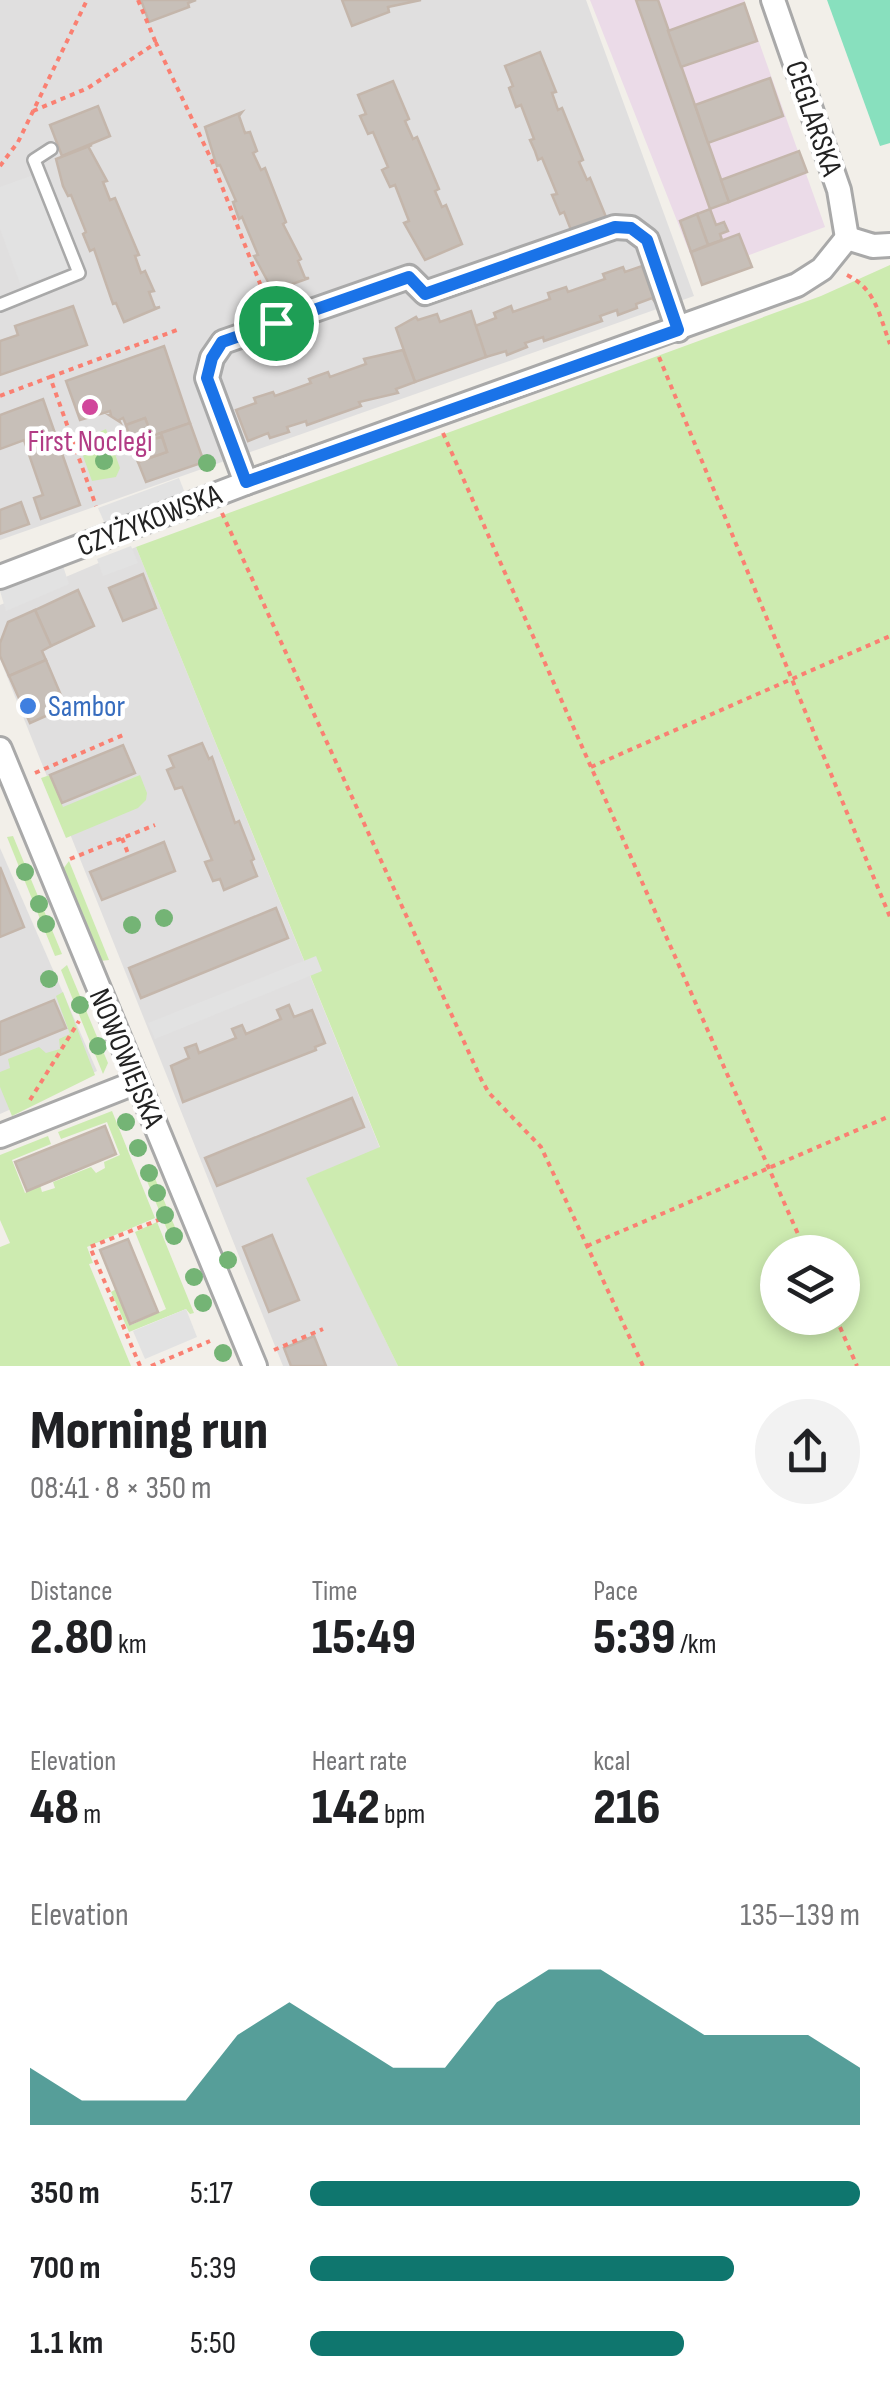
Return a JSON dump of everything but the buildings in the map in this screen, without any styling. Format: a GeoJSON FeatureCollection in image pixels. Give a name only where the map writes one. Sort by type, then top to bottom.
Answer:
{"type":"FeatureCollection","features":[{"type":"Feature","properties":{"kind":"street","name":"CEGLARSKA"},"geometry":{"type":"LineString","coordinates":[[773,0],[840,190],[847,238]]}},
{"type":"Feature","properties":{"kind":"street"},"geometry":{"type":"LineString","coordinates":[[246,482],[207,378],[212,358],[222,342],[276,323],[409,277],[425,294],[615,227],[631,228],[647,240],[678,330]]}},
{"type":"Feature","properties":{"kind":"street"},"geometry":{"type":"LineString","coordinates":[[847,238],[874,246],[890,245]]}},
{"type":"Feature","properties":{"kind":"street","name":"CZYŻYKOWSKA"},"geometry":{"type":"LineString","coordinates":[[0,578],[246,482],[796,285],[822,270],[847,238]]}},
{"type":"Feature","properties":{"kind":"street","name":"NOWOWIEJSKA"},"geometry":{"type":"LineString","coordinates":[[0,750],[255,1366]]}},
{"type":"Feature","properties":{"kind":"street"},"geometry":{"type":"LineString","coordinates":[[0,1136],[137,1082]]}},
{"type":"Feature","properties":{"kind":"lane"},"geometry":{"type":"LineString","coordinates":[[0,305],[79,274],[34,160],[51,149]]}},
{"type":"Feature","properties":{"kind":"path"},"geometry":{"type":"LineString","coordinates":[[0,166],[18,142],[87,0]]}},
{"type":"Feature","properties":{"kind":"path"},"geometry":{"type":"LineString","coordinates":[[138,0],[212,161],[276,323]]}},
{"type":"Feature","properties":{"kind":"path"},"geometry":{"type":"LineString","coordinates":[[33,111],[88,88],[156,43]]}},
{"type":"Feature","properties":{"kind":"path"},"geometry":{"type":"LineString","coordinates":[[844,274],[863,283],[869,291],[890,344]]}},
{"type":"Feature","properties":{"kind":"path"},"geometry":{"type":"LineString","coordinates":[[0,396],[176,330]]}},
{"type":"Feature","properties":{"kind":"path"},"geometry":{"type":"LineString","coordinates":[[656,351],[890,917]]}},
{"type":"Feature","properties":{"kind":"path"},"geometry":{"type":"LineString","coordinates":[[50,376],[96,506]]}},
{"type":"Feature","properties":{"kind":"path"},"geometry":{"type":"LineString","coordinates":[[442,428],[798,1235]]}},
{"type":"Feature","properties":{"kind":"path"},"geometry":{"type":"LineString","coordinates":[[220,508],[481,1079],[489,1093],[541,1147],[643,1366]]}},
{"type":"Feature","properties":{"kind":"path"},"geometry":{"type":"LineString","coordinates":[[591,767],[890,636]]}},
{"type":"Feature","properties":{"kind":"path"},"geometry":{"type":"LineString","coordinates":[[34,773],[123,735]]}},
{"type":"Feature","properties":{"kind":"path"},"geometry":{"type":"LineString","coordinates":[[85,751],[88,759]]}},
{"type":"Feature","properties":{"kind":"path"},"geometry":{"type":"LineString","coordinates":[[70,859],[155,825]]}},
{"type":"Feature","properties":{"kind":"path"},"geometry":{"type":"LineString","coordinates":[[122,838],[129,856]]}},
{"type":"Feature","properties":{"kind":"path"},"geometry":{"type":"LineString","coordinates":[[29,1100],[79,1020]]}},
{"type":"Feature","properties":{"kind":"path"},"geometry":{"type":"LineString","coordinates":[[587,1246],[890,1116]]}},
{"type":"Feature","properties":{"kind":"path"},"geometry":{"type":"LineString","coordinates":[[140,1366],[90,1248],[160,1219]]}},
{"type":"Feature","properties":{"kind":"path"},"geometry":{"type":"LineString","coordinates":[[274,1350],[323,1329]]}},
{"type":"Feature","properties":{"kind":"path"},"geometry":{"type":"LineString","coordinates":[[844,1335],[858,1366]]}},
{"type":"Feature","properties":{"kind":"path"},"geometry":{"type":"LineString","coordinates":[[151,1366],[210,1341]]}},
{"type":"Feature","properties":{"kind":"shaded area"},"geometry":{"type":"Polygon","coordinates":[[[0,0],[586,0],[694,296],[0,540],[0,0]]]}},
{"type":"Feature","properties":{"kind":"shaded area"},"geometry":{"type":"Polygon","coordinates":[[[590,0],[744,0],[825,227],[698,274],[590,0]]]}},
{"type":"Feature","properties":{"kind":"shaded area"},"geometry":{"type":"Polygon","coordinates":[[[36,174],[68,269],[21,286],[0,229],[0,187],[36,174]]]}},
{"type":"Feature","properties":{"kind":"shaded area"},"geometry":{"type":"Polygon","coordinates":[[[179,478],[185,493],[105,524],[98,508],[179,478]]]}},
{"type":"Feature","properties":{"kind":"shaded area"},"geometry":{"type":"Polygon","coordinates":[[[131,546],[138,563],[103,576],[97,559],[131,546]]]}},
{"type":"Feature","properties":{"kind":"shaded area"},"geometry":{"type":"Polygon","coordinates":[[[136,547],[380,1148],[307,1178],[398,1366],[283,1366],[0,659],[0,605],[136,547]]]}},
{"type":"Feature","properties":{"kind":"shaded area"},"geometry":{"type":"Polygon","coordinates":[[[63,566],[69,584],[6,611],[0,591],[63,566]]]}},
{"type":"Feature","properties":{"kind":"shaded area"},"geometry":{"type":"Polygon","coordinates":[[[0,848],[97,1071],[0,1114],[0,848]]]}},
{"type":"Feature","properties":{"kind":"shaded area"},"geometry":{"type":"Polygon","coordinates":[[[316,956],[322,971],[155,1039],[148,1023],[316,956]]]}},
{"type":"Feature","properties":{"kind":"shaded area"},"geometry":{"type":"Polygon","coordinates":[[[186,1309],[197,1337],[145,1359],[133,1331],[186,1309]]]}},
{"type":"Feature","properties":{"kind":"green space"},"geometry":{"type":"Polygon","coordinates":[[[827,0],[890,0],[890,143],[880,146],[827,0]]]}},
{"type":"Feature","properties":{"kind":"green space"},"geometry":{"type":"Polygon","coordinates":[[[890,265],[890,1366],[398,1366],[306,1178],[380,1147],[136,547],[821,296],[890,265]]]}},
{"type":"Feature","properties":{"kind":"green space"},"geometry":{"type":"Polygon","coordinates":[[[106,429],[120,468],[116,477],[92,481],[78,442],[106,429]]]}},
{"type":"Feature","properties":{"kind":"green space"},"geometry":{"type":"Polygon","coordinates":[[[50,775],[63,807],[140,775],[146,800],[138,808],[66,838],[41,778],[50,775]]]}},
{"type":"Feature","properties":{"kind":"green space"},"geometry":{"type":"Polygon","coordinates":[[[13,836],[62,954],[55,956],[7,837],[13,836]]]}},
{"type":"Feature","properties":{"kind":"green space"},"geometry":{"type":"Polygon","coordinates":[[[69,861],[109,960],[100,961],[63,869],[69,861]]]}},
{"type":"Feature","properties":{"kind":"green space"},"geometry":{"type":"Polygon","coordinates":[[[67,965],[108,1063],[103,1074],[61,970],[67,965]]]}},
{"type":"Feature","properties":{"kind":"green space"},"geometry":{"type":"Polygon","coordinates":[[[63,992],[95,1075],[12,1116],[0,1087],[0,1072],[10,1068],[8,1059],[39,1047],[46,1053],[60,1049],[59,1039],[70,1034],[56,996],[63,992]]]}},
{"type":"Feature","properties":{"kind":"green space"},"geometry":{"type":"Polygon","coordinates":[[[112,1111],[155,1218],[87,1247],[93,1263],[89,1264],[131,1366],[0,1366],[0,1247],[10,1243],[0,1220],[0,1155],[48,1136],[51,1144],[12,1160],[25,1193],[40,1185],[42,1192],[55,1188],[53,1182],[91,1167],[96,1173],[105,1168],[104,1162],[120,1155],[107,1122],[61,1139],[58,1132],[112,1111]]]}},
{"type":"Feature","properties":{"kind":"green space"},"geometry":{"type":"Polygon","coordinates":[[[150,1166],[181,1242],[173,1244],[142,1169],[150,1166]]]}},
{"type":"Feature","properties":{"kind":"green space"},"geometry":{"type":"Polygon","coordinates":[[[157,1222],[194,1313],[186,1309],[129,1332],[111,1292],[116,1289],[131,1325],[166,1309],[135,1232],[157,1222]]]}},
{"type":"Feature","properties":{"kind":"place","name":"First Noclegi"},"geometry":{"type":"Point","coordinates":[90,407]}},
{"type":"Feature","properties":{"kind":"place","name":"Sambor"},"geometry":{"type":"Point","coordinates":[28,706]}},
{"type":"Feature","properties":{"kind":"route"},"geometry":{"type":"LineString","coordinates":[[615,227],[631,228],[647,240],[678,330],[246,482],[207,378],[212,358],[222,342],[276,323],[409,277],[425,294],[615,227]]}}]}
